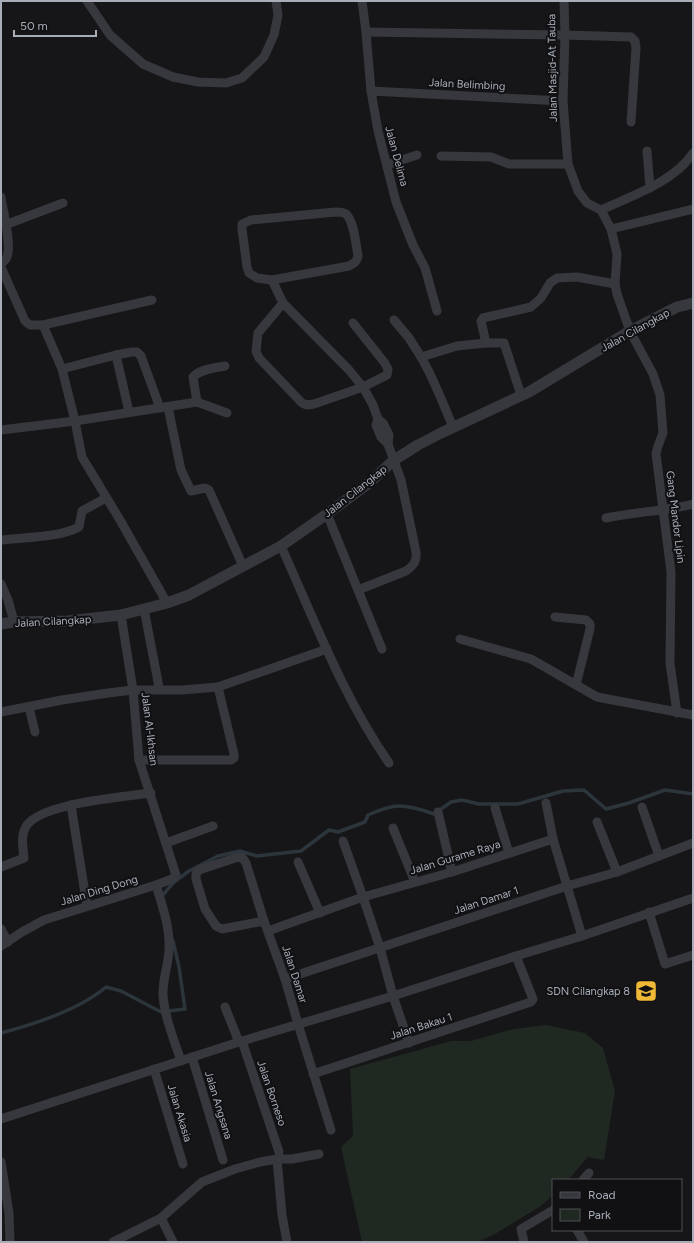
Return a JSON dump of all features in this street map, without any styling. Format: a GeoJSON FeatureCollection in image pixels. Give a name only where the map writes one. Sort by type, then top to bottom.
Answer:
{"type":"FeatureCollection","features":[{"type":"Feature","properties":{"kind":"street"},"geometry":{"type":"LineString","coordinates":[[87,1],[110,35],[143,64],[173,77],[198,82],[226,83],[242,78],[264,57],[274,35],[277,22],[278,15],[276,1]]}},
{"type":"Feature","properties":{"kind":"street","name":"Jalan Delima"},"geometry":{"type":"LineString","coordinates":[[362,1],[366,32],[370,91],[378,131],[396,202],[413,245],[425,268],[437,311]]}},
{"type":"Feature","properties":{"kind":"street","name":"Jalan Masjid-At Tauba"},"geometry":{"type":"LineString","coordinates":[[564,1],[565,35],[563,101],[568,164],[578,191],[587,202],[601,210],[611,229],[617,254],[615,284],[630,331]]}},
{"type":"Feature","properties":{"kind":"street"},"geometry":{"type":"LineString","coordinates":[[366,32],[565,35],[631,38],[635,41],[636,48],[631,122]]}},
{"type":"Feature","properties":{"kind":"street","name":"Jalan Belimbing"},"geometry":{"type":"LineString","coordinates":[[370,91],[563,101]]}},
{"type":"Feature","properties":{"kind":"street"},"geometry":{"type":"LineString","coordinates":[[647,151],[650,188]]}},
{"type":"Feature","properties":{"kind":"street"},"geometry":{"type":"LineString","coordinates":[[387,165],[416,155]]}},
{"type":"Feature","properties":{"kind":"street"},"geometry":{"type":"LineString","coordinates":[[441,156],[491,157],[509,164],[568,164]]}},
{"type":"Feature","properties":{"kind":"street"},"geometry":{"type":"LineString","coordinates":[[601,210],[627,197],[650,188],[670,175],[692,157]]}},
{"type":"Feature","properties":{"kind":"street"},"geometry":{"type":"LineString","coordinates":[[1,197],[8,242],[6,259],[1,266],[25,321],[30,325],[43,325],[152,300]]}},
{"type":"Feature","properties":{"kind":"street"},"geometry":{"type":"LineString","coordinates":[[5,225],[63,203]]}},
{"type":"Feature","properties":{"kind":"street"},"geometry":{"type":"LineString","coordinates":[[611,229],[693,209]]}},
{"type":"Feature","properties":{"kind":"street"},"geometry":{"type":"LineString","coordinates":[[336,212],[343,212],[347,215],[351,221],[358,256],[354,263],[349,266],[272,280],[257,278],[249,273],[246,267],[242,224],[251,220],[336,212]]}},
{"type":"Feature","properties":{"kind":"street"},"geometry":{"type":"LineString","coordinates":[[486,343],[481,320],[483,318],[531,307],[541,298],[550,283],[557,278],[577,277],[615,284]]}},
{"type":"Feature","properties":{"kind":"street"},"geometry":{"type":"LineString","coordinates":[[272,280],[283,303],[349,370],[363,387],[373,405],[378,419],[383,423],[389,435],[388,444],[401,480],[417,560],[413,566],[406,571],[358,590]]}},
{"type":"Feature","properties":{"kind":"street"},"geometry":{"type":"LineString","coordinates":[[283,303],[258,333],[256,351],[259,358],[275,375],[302,403],[307,405],[363,387],[387,375],[388,369],[384,362],[352,323]]}},
{"type":"Feature","properties":{"kind":"street","name":"Jalan Cilangkap"},"geometry":{"type":"LineString","coordinates":[[1,624],[14,622],[67,621],[121,615],[167,603],[189,595],[280,546],[369,483],[394,460],[418,445],[551,379],[630,331],[677,307],[693,303]]}},
{"type":"Feature","properties":{"kind":"street"},"geometry":{"type":"LineString","coordinates":[[394,320],[409,338],[430,373],[453,427]]}},
{"type":"Feature","properties":{"kind":"street"},"geometry":{"type":"LineString","coordinates":[[43,325],[62,369],[75,421],[82,458],[167,603]]}},
{"type":"Feature","properties":{"kind":"street","name":"Gang Mandor Lipin"},"geometry":{"type":"LineString","coordinates":[[630,331],[653,374],[660,395],[663,432],[656,454],[671,572],[670,663],[678,713]]}},
{"type":"Feature","properties":{"kind":"street"},"geometry":{"type":"LineString","coordinates":[[421,358],[457,346],[504,343],[521,395]]}},
{"type":"Feature","properties":{"kind":"street"},"geometry":{"type":"LineString","coordinates":[[62,369],[132,352],[137,352],[141,356],[164,407],[181,470],[191,492],[205,488],[209,490],[243,566]]}},
{"type":"Feature","properties":{"kind":"street"},"geometry":{"type":"LineString","coordinates":[[116,355],[129,412]]}},
{"type":"Feature","properties":{"kind":"street"},"geometry":{"type":"LineString","coordinates":[[198,402],[193,377],[194,375],[206,370],[225,366]]}},
{"type":"Feature","properties":{"kind":"street"},"geometry":{"type":"LineString","coordinates":[[1,430],[75,421],[198,402],[227,413]]}},
{"type":"Feature","properties":{"kind":"street"},"geometry":{"type":"LineString","coordinates":[[1,540],[41,536],[70,531],[79,527],[82,511],[106,498]]}},
{"type":"Feature","properties":{"kind":"street"},"geometry":{"type":"LineString","coordinates":[[606,518],[693,504]]}},
{"type":"Feature","properties":{"kind":"street"},"geometry":{"type":"LineString","coordinates":[[327,514],[382,649]]}},
{"type":"Feature","properties":{"kind":"street"},"geometry":{"type":"LineString","coordinates":[[280,546],[347,691],[376,744],[389,763]]}},
{"type":"Feature","properties":{"kind":"street"},"geometry":{"type":"LineString","coordinates":[[1,584],[8,600],[14,622]]}},
{"type":"Feature","properties":{"kind":"street"},"geometry":{"type":"LineString","coordinates":[[144,609],[159,687]]}},
{"type":"Feature","properties":{"kind":"street","name":"Jalan Al-Ikhsan"},"geometry":{"type":"LineString","coordinates":[[121,615],[133,690],[140,760],[166,843]]}},
{"type":"Feature","properties":{"kind":"street"},"geometry":{"type":"LineString","coordinates":[[555,616],[586,620],[590,624],[576,685]]}},
{"type":"Feature","properties":{"kind":"street"},"geometry":{"type":"LineString","coordinates":[[460,639],[531,659],[597,697],[693,715]]}},
{"type":"Feature","properties":{"kind":"street"},"geometry":{"type":"LineString","coordinates":[[1,712],[62,700],[133,690],[182,690],[218,687],[327,649]]}},
{"type":"Feature","properties":{"kind":"street"},"geometry":{"type":"LineString","coordinates":[[140,760],[231,760],[234,758],[218,687]]}},
{"type":"Feature","properties":{"kind":"street"},"geometry":{"type":"LineString","coordinates":[[29,707],[34,732]]}},
{"type":"Feature","properties":{"kind":"street"},"geometry":{"type":"LineString","coordinates":[[1,867],[24,858],[22,841],[23,833],[31,820],[40,815],[71,804],[151,794]]}},
{"type":"Feature","properties":{"kind":"street"},"geometry":{"type":"LineString","coordinates":[[546,803],[553,839],[582,936]]}},
{"type":"Feature","properties":{"kind":"street"},"geometry":{"type":"LineString","coordinates":[[71,804],[87,906]]}},
{"type":"Feature","properties":{"kind":"street"},"geometry":{"type":"LineString","coordinates":[[642,807],[659,856]]}},
{"type":"Feature","properties":{"kind":"street"},"geometry":{"type":"LineString","coordinates":[[495,808],[509,854]]}},
{"type":"Feature","properties":{"kind":"street"},"geometry":{"type":"LineString","coordinates":[[438,812],[452,872]]}},
{"type":"Feature","properties":{"kind":"street"},"geometry":{"type":"LineString","coordinates":[[597,822],[617,872]]}},
{"type":"Feature","properties":{"kind":"street"},"geometry":{"type":"LineString","coordinates":[[166,843],[213,826]]}},
{"type":"Feature","properties":{"kind":"street"},"geometry":{"type":"LineString","coordinates":[[393,828],[415,882]]}},
{"type":"Feature","properties":{"kind":"street","name":"Jalan Gurame Raya"},"geometry":{"type":"LineString","coordinates":[[268,930],[363,897],[452,872],[553,839]]}},
{"type":"Feature","properties":{"kind":"street"},"geometry":{"type":"LineString","coordinates":[[343,841],[380,948],[393,996],[410,1043]]}},
{"type":"Feature","properties":{"kind":"street","name":"Jalan Ding Dong"},"geometry":{"type":"LineString","coordinates":[[5,944],[22,932],[44,920],[172,879],[176,875],[166,843]]}},
{"type":"Feature","properties":{"kind":"street","name":"Jalan Damar 1"},"geometry":{"type":"LineString","coordinates":[[285,979],[567,886],[617,872],[693,843]]}},
{"type":"Feature","properties":{"kind":"street","name":"Jalan Damar"},"geometry":{"type":"LineString","coordinates":[[264,921],[222,929],[216,926],[205,909],[196,880],[196,874],[199,870],[235,858],[242,858],[246,863],[264,921],[285,979],[331,1130]]}},
{"type":"Feature","properties":{"kind":"street"},"geometry":{"type":"LineString","coordinates":[[298,862],[320,913]]}},
{"type":"Feature","properties":{"kind":"street"},"geometry":{"type":"LineString","coordinates":[[156,885],[165,916],[169,948],[163,996],[181,1061]]}},
{"type":"Feature","properties":{"kind":"street"},"geometry":{"type":"LineString","coordinates":[[1,1119],[192,1057],[393,996],[582,936],[693,898]]}},
{"type":"Feature","properties":{"kind":"street"},"geometry":{"type":"LineString","coordinates":[[649,912],[665,964],[693,955]]}},
{"type":"Feature","properties":{"kind":"street"},"geometry":{"type":"LineString","coordinates":[[1,929],[5,944]]}},
{"type":"Feature","properties":{"kind":"street","name":"Jalan Bakau 1"},"geometry":{"type":"LineString","coordinates":[[314,1074],[531,1002],[533,999],[516,956]]}},
{"type":"Feature","properties":{"kind":"street","name":"Jalan Borneso"},"geometry":{"type":"LineString","coordinates":[[225,1007],[240,1042],[278,1156],[282,1215],[286,1242]]}},
{"type":"Feature","properties":{"kind":"street","name":"Jalan Angsana"},"geometry":{"type":"LineString","coordinates":[[192,1057],[224,1160]]}},
{"type":"Feature","properties":{"kind":"street","name":"Jalan Akasia"},"geometry":{"type":"LineString","coordinates":[[154,1069],[183,1164]]}},
{"type":"Feature","properties":{"kind":"street"},"geometry":{"type":"LineString","coordinates":[[113,1242],[161,1218],[202,1182],[234,1169],[278,1156],[292,1159],[319,1154]]}},
{"type":"Feature","properties":{"kind":"street"},"geometry":{"type":"LineString","coordinates":[[1,1162],[9,1213],[10,1242]]}},
{"type":"Feature","properties":{"kind":"street"},"geometry":{"type":"LineString","coordinates":[[524,1242],[521,1229],[552,1211]]}},
{"type":"Feature","properties":{"kind":"street"},"geometry":{"type":"LineString","coordinates":[[161,1218],[173,1242]]}},
{"type":"Feature","properties":{"kind":"street"},"geometry":{"type":"LineString","coordinates":[[578,1231],[584,1242]]}},
{"type":"Feature","properties":{"kind":"green space"},"geometry":{"type":"Polygon","coordinates":[[[546,1025],[585,1033],[603,1048],[615,1091],[604,1160],[588,1157],[569,1179],[552,1179],[552,1196],[541,1206],[495,1234],[478,1242],[362,1242],[341,1147],[353,1136],[350,1069],[451,1041],[471,1041],[513,1029],[546,1025]]]}},
{"type":"Feature","properties":{"kind":"waterway"},"geometry":{"type":"LineString","coordinates":[[162,896],[173,883],[189,871],[218,856],[240,851],[257,856],[301,851],[329,830],[338,832],[365,822],[368,815],[391,807],[408,807],[434,814],[451,802],[462,800],[479,804],[518,804],[563,791],[584,790],[606,809],[629,803],[665,790],[693,794]]}},
{"type":"Feature","properties":{"kind":"waterway"},"geometry":{"type":"LineString","coordinates":[[1,1033],[42,1021],[70,1009],[83,1003],[106,987],[121,991],[161,1012],[185,1009],[179,967],[173,941]]}},
{"type":"Feature","properties":{"kind":"place","name":"SDN Cilangkap 8"},"geometry":{"type":"Point","coordinates":[646,991]}}]}
